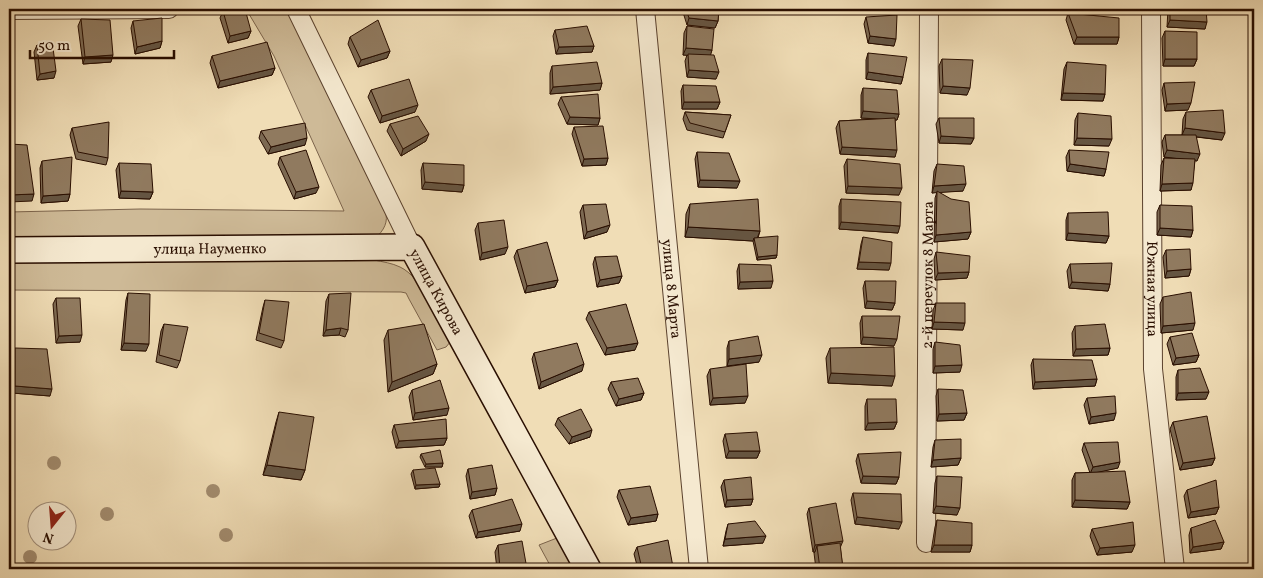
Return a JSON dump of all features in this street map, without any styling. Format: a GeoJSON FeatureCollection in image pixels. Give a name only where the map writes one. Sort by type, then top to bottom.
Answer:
{"type":"FeatureCollection","features":[{"type":"Feature","properties":{"kind":"main road","name":"улица Науменко"},"geometry":{"type":"LineString","coordinates":[[9,250],[412,247]]}},
{"type":"Feature","properties":{"kind":"main road","name":"улица Кирова"},"geometry":{"type":"LineString","coordinates":[[412,247],[588,569]]}},
{"type":"Feature","properties":{"kind":"street"},"geometry":{"type":"LineString","coordinates":[[9,10],[169,9]]}},
{"type":"Feature","properties":{"kind":"street","name":"улица Кирова"},"geometry":{"type":"LineString","coordinates":[[296,9],[412,247]]}},
{"type":"Feature","properties":{"kind":"street","name":"улица 8 Марта"},"geometry":{"type":"LineString","coordinates":[[645,9],[699,569]]}},
{"type":"Feature","properties":{"kind":"street","name":"2-й переулок 8 Марта"},"geometry":{"type":"LineString","coordinates":[[926,542],[930,9]]}},
{"type":"Feature","properties":{"kind":"street","name":"Южная улица"},"geometry":{"type":"LineString","coordinates":[[1151,9],[1153,370],[1175,569]]}},
{"type":"Feature","properties":{"kind":"shaded area"},"geometry":{"type":"Polygon","coordinates":[[[246,9],[290,9],[385,211],[386,222],[375,238],[9,242],[9,212],[140,209],[344,211],[274,56],[246,9]]]}},
{"type":"Feature","properties":{"kind":"shaded area"},"geometry":{"type":"Polygon","coordinates":[[[374,260],[400,267],[416,280],[423,289],[451,341],[446,347],[437,350],[406,293],[401,292],[9,290],[9,261],[374,260]]]}},
{"type":"Feature","properties":{"kind":"shaded area"},"geometry":{"type":"Polygon","coordinates":[[[557,538],[574,569],[552,569],[539,545],[557,538]]]}},
{"type":"Feature","properties":{"kind":"building"},"geometry":{"type":"Polygon","coordinates":[[[245,9],[251,31],[230,36],[223,11],[245,9]]]}},
{"type":"Feature","properties":{"kind":"building"},"geometry":{"type":"Polygon","coordinates":[[[686,9],[719,9],[718,21],[689,18],[686,9]]]}},
{"type":"Feature","properties":{"kind":"building"},"geometry":{"type":"Polygon","coordinates":[[[1170,9],[1206,9],[1207,22],[1170,20],[1170,9]]]}},
{"type":"Feature","properties":{"kind":"building"},"geometry":{"type":"Polygon","coordinates":[[[1068,13],[1119,18],[1119,37],[1077,37],[1068,13]]]}},
{"type":"Feature","properties":{"kind":"building"},"geometry":{"type":"Polygon","coordinates":[[[897,15],[896,39],[870,36],[866,17],[897,15]]]}},
{"type":"Feature","properties":{"kind":"building"},"geometry":{"type":"Polygon","coordinates":[[[162,18],[162,41],[137,47],[133,21],[162,18]]]}},
{"type":"Feature","properties":{"kind":"building"},"geometry":{"type":"Polygon","coordinates":[[[81,19],[110,20],[113,55],[85,57],[81,19]]]}},
{"type":"Feature","properties":{"kind":"building"},"geometry":{"type":"Polygon","coordinates":[[[378,20],[390,51],[361,60],[350,37],[378,20]]]}},
{"type":"Feature","properties":{"kind":"building"},"geometry":{"type":"Polygon","coordinates":[[[587,26],[594,46],[559,47],[555,30],[587,26]]]}},
{"type":"Feature","properties":{"kind":"building"},"geometry":{"type":"Polygon","coordinates":[[[687,26],[714,29],[712,50],[686,48],[687,26]]]}},
{"type":"Feature","properties":{"kind":"building"},"geometry":{"type":"Polygon","coordinates":[[[1165,31],[1197,32],[1197,59],[1165,59],[1165,31]]]}},
{"type":"Feature","properties":{"kind":"building"},"geometry":{"type":"Polygon","coordinates":[[[267,42],[275,68],[220,81],[212,56],[267,42]]]}},
{"type":"Feature","properties":{"kind":"building"},"geometry":{"type":"Polygon","coordinates":[[[37,45],[53,48],[56,71],[40,74],[37,45]]]}},
{"type":"Feature","properties":{"kind":"building"},"geometry":{"type":"Polygon","coordinates":[[[868,53],[907,57],[903,77],[868,72],[868,53]]]}},
{"type":"Feature","properties":{"kind":"building"},"geometry":{"type":"Polygon","coordinates":[[[688,54],[714,55],[719,72],[689,70],[688,54]]]}},
{"type":"Feature","properties":{"kind":"building"},"geometry":{"type":"Polygon","coordinates":[[[942,59],[973,60],[970,88],[943,86],[942,59]]]}},
{"type":"Feature","properties":{"kind":"building"},"geometry":{"type":"Polygon","coordinates":[[[597,62],[602,83],[553,87],[552,66],[597,62]]]}},
{"type":"Feature","properties":{"kind":"building"},"geometry":{"type":"Polygon","coordinates":[[[1067,62],[1106,65],[1105,94],[1063,93],[1067,62]]]}},
{"type":"Feature","properties":{"kind":"building"},"geometry":{"type":"Polygon","coordinates":[[[409,79],[418,105],[382,116],[371,90],[409,79]]]}},
{"type":"Feature","properties":{"kind":"building"},"geometry":{"type":"Polygon","coordinates":[[[1195,82],[1191,103],[1167,104],[1164,83],[1195,82]]]}},
{"type":"Feature","properties":{"kind":"building"},"geometry":{"type":"Polygon","coordinates":[[[683,85],[716,86],[720,102],[684,102],[683,85]]]}},
{"type":"Feature","properties":{"kind":"building"},"geometry":{"type":"Polygon","coordinates":[[[863,88],[897,90],[899,114],[863,111],[863,88]]]}},
{"type":"Feature","properties":{"kind":"building"},"geometry":{"type":"Polygon","coordinates":[[[598,94],[600,118],[570,117],[561,97],[598,94]]]}},
{"type":"Feature","properties":{"kind":"building"},"geometry":{"type":"Polygon","coordinates":[[[1223,110],[1225,133],[1185,128],[1186,112],[1223,110]]]}},
{"type":"Feature","properties":{"kind":"building"},"geometry":{"type":"Polygon","coordinates":[[[685,112],[731,115],[725,132],[690,123],[685,112]]]}},
{"type":"Feature","properties":{"kind":"building"},"geometry":{"type":"Polygon","coordinates":[[[1078,113],[1111,116],[1112,139],[1077,138],[1078,113]]]}},
{"type":"Feature","properties":{"kind":"building"},"geometry":{"type":"Polygon","coordinates":[[[418,116],[429,134],[403,149],[390,124],[418,116]]]}},
{"type":"Feature","properties":{"kind":"building"},"geometry":{"type":"Polygon","coordinates":[[[895,118],[897,150],[842,147],[839,121],[895,118]]]}},
{"type":"Feature","properties":{"kind":"building"},"geometry":{"type":"Polygon","coordinates":[[[939,118],[974,118],[974,138],[941,136],[939,118]]]}},
{"type":"Feature","properties":{"kind":"building"},"geometry":{"type":"Polygon","coordinates":[[[109,122],[108,158],[78,152],[72,128],[109,122]]]}},
{"type":"Feature","properties":{"kind":"building"},"geometry":{"type":"Polygon","coordinates":[[[305,123],[307,138],[271,147],[261,131],[305,123]]]}},
{"type":"Feature","properties":{"kind":"building"},"geometry":{"type":"Polygon","coordinates":[[[603,126],[608,158],[584,159],[574,127],[603,126]]]}},
{"type":"Feature","properties":{"kind":"building"},"geometry":{"type":"Polygon","coordinates":[[[1165,135],[1196,135],[1200,154],[1167,150],[1165,135]]]}},
{"type":"Feature","properties":{"kind":"building"},"geometry":{"type":"Polygon","coordinates":[[[9,144],[27,145],[34,194],[9,195],[9,144]]]}},
{"type":"Feature","properties":{"kind":"building"},"geometry":{"type":"Polygon","coordinates":[[[306,150],[319,187],[296,192],[280,157],[306,150]]]}},
{"type":"Feature","properties":{"kind":"building"},"geometry":{"type":"Polygon","coordinates":[[[1069,150],[1109,152],[1106,169],[1070,164],[1069,150]]]}},
{"type":"Feature","properties":{"kind":"building"},"geometry":{"type":"Polygon","coordinates":[[[697,152],[729,153],[740,181],[700,180],[697,152]]]}},
{"type":"Feature","properties":{"kind":"building"},"geometry":{"type":"Polygon","coordinates":[[[72,157],[70,194],[43,196],[42,161],[72,157]]]}},
{"type":"Feature","properties":{"kind":"building"},"geometry":{"type":"Polygon","coordinates":[[[1164,158],[1195,159],[1193,183],[1162,184],[1164,158]]]}},
{"type":"Feature","properties":{"kind":"building"},"geometry":{"type":"Polygon","coordinates":[[[847,159],[900,164],[902,188],[848,186],[847,159]]]}},
{"type":"Feature","properties":{"kind":"building"},"geometry":{"type":"Polygon","coordinates":[[[119,163],[151,164],[153,192],[121,191],[119,163]]]}},
{"type":"Feature","properties":{"kind":"building"},"geometry":{"type":"Polygon","coordinates":[[[423,163],[464,165],[464,185],[425,182],[423,163]]]}},
{"type":"Feature","properties":{"kind":"building"},"geometry":{"type":"Polygon","coordinates":[[[937,164],[964,166],[966,184],[934,186],[937,164]]]}},
{"type":"Feature","properties":{"kind":"building"},"geometry":{"type":"Polygon","coordinates":[[[937,191],[951,199],[969,202],[971,232],[936,235],[937,191]]]}},
{"type":"Feature","properties":{"kind":"building"},"geometry":{"type":"Polygon","coordinates":[[[758,199],[760,231],[688,227],[690,204],[758,199]]]}},
{"type":"Feature","properties":{"kind":"building"},"geometry":{"type":"Polygon","coordinates":[[[841,199],[901,202],[900,226],[841,222],[841,199]]]}},
{"type":"Feature","properties":{"kind":"building"},"geometry":{"type":"Polygon","coordinates":[[[606,204],[610,225],[587,232],[583,205],[606,204]]]}},
{"type":"Feature","properties":{"kind":"building"},"geometry":{"type":"Polygon","coordinates":[[[1160,205],[1192,206],[1193,230],[1160,228],[1160,205]]]}},
{"type":"Feature","properties":{"kind":"building"},"geometry":{"type":"Polygon","coordinates":[[[1108,212],[1109,236],[1068,233],[1068,213],[1108,212]]]}},
{"type":"Feature","properties":{"kind":"building"},"geometry":{"type":"Polygon","coordinates":[[[504,220],[508,247],[482,253],[478,223],[504,220]]]}},
{"type":"Feature","properties":{"kind":"building"},"geometry":{"type":"Polygon","coordinates":[[[778,236],[777,255],[758,257],[754,238],[778,236]]]}},
{"type":"Feature","properties":{"kind":"building"},"geometry":{"type":"Polygon","coordinates":[[[863,237],[892,242],[891,263],[859,262],[863,237]]]}},
{"type":"Feature","properties":{"kind":"building"},"geometry":{"type":"Polygon","coordinates":[[[547,242],[558,280],[527,286],[517,250],[547,242]]]}},
{"type":"Feature","properties":{"kind":"building"},"geometry":{"type":"Polygon","coordinates":[[[1190,249],[1191,269],[1167,271],[1166,250],[1190,249]]]}},
{"type":"Feature","properties":{"kind":"building"},"geometry":{"type":"Polygon","coordinates":[[[936,252],[970,256],[969,272],[938,273],[936,252]]]}},
{"type":"Feature","properties":{"kind":"building"},"geometry":{"type":"Polygon","coordinates":[[[617,256],[622,276],[600,280],[595,257],[617,256]]]}},
{"type":"Feature","properties":{"kind":"building"},"geometry":{"type":"Polygon","coordinates":[[[1112,263],[1110,284],[1072,282],[1070,264],[1112,263]]]}},
{"type":"Feature","properties":{"kind":"building"},"geometry":{"type":"Polygon","coordinates":[[[739,264],[771,265],[773,281],[740,282],[739,264]]]}},
{"type":"Feature","properties":{"kind":"building"},"geometry":{"type":"Polygon","coordinates":[[[865,281],[896,281],[895,303],[867,301],[865,281]]]}},
{"type":"Feature","properties":{"kind":"building"},"geometry":{"type":"Polygon","coordinates":[[[1191,292],[1195,323],[1163,326],[1163,297],[1191,292]]]}},
{"type":"Feature","properties":{"kind":"building"},"geometry":{"type":"Polygon","coordinates":[[[128,293],[150,294],[149,344],[124,343],[128,293]]]}},
{"type":"Feature","properties":{"kind":"building"},"geometry":{"type":"Polygon","coordinates":[[[351,293],[348,330],[341,328],[326,330],[329,294],[351,293]]]}},
{"type":"Feature","properties":{"kind":"building"},"geometry":{"type":"Polygon","coordinates":[[[56,298],[80,298],[82,335],[59,336],[56,298]]]}},
{"type":"Feature","properties":{"kind":"building"},"geometry":{"type":"Polygon","coordinates":[[[265,300],[289,302],[284,341],[259,333],[265,300]]]}},
{"type":"Feature","properties":{"kind":"building"},"geometry":{"type":"Polygon","coordinates":[[[936,303],[965,303],[965,323],[934,322],[936,303]]]}},
{"type":"Feature","properties":{"kind":"building"},"geometry":{"type":"Polygon","coordinates":[[[626,304],[638,343],[607,348],[589,312],[626,304]]]}},
{"type":"Feature","properties":{"kind":"building"},"geometry":{"type":"Polygon","coordinates":[[[862,316],[900,316],[897,339],[863,337],[862,316]]]}},
{"type":"Feature","properties":{"kind":"building"},"geometry":{"type":"Polygon","coordinates":[[[164,324],[188,327],[180,361],[159,355],[164,324]]]}},
{"type":"Feature","properties":{"kind":"building"},"geometry":{"type":"Polygon","coordinates":[[[424,324],[437,364],[392,382],[388,330],[424,324]]]}},
{"type":"Feature","properties":{"kind":"building"},"geometry":{"type":"Polygon","coordinates":[[[1105,324],[1110,348],[1076,349],[1075,326],[1105,324]]]}},
{"type":"Feature","properties":{"kind":"building"},"geometry":{"type":"Polygon","coordinates":[[[1192,333],[1199,355],[1176,358],[1170,337],[1192,333]]]}},
{"type":"Feature","properties":{"kind":"building"},"geometry":{"type":"Polygon","coordinates":[[[758,336],[762,355],[729,359],[729,341],[758,336]]]}},
{"type":"Feature","properties":{"kind":"building"},"geometry":{"type":"Polygon","coordinates":[[[935,342],[960,345],[962,365],[935,366],[935,342]]]}},
{"type":"Feature","properties":{"kind":"building"},"geometry":{"type":"Polygon","coordinates":[[[577,343],[584,364],[541,382],[534,353],[577,343]]]}},
{"type":"Feature","properties":{"kind":"building"},"geometry":{"type":"Polygon","coordinates":[[[894,347],[895,376],[831,373],[830,348],[894,347]]]}},
{"type":"Feature","properties":{"kind":"building"},"geometry":{"type":"Polygon","coordinates":[[[15,348],[47,349],[52,389],[15,386],[15,348]]]}},
{"type":"Feature","properties":{"kind":"building"},"geometry":{"type":"Polygon","coordinates":[[[1033,359],[1092,360],[1097,379],[1035,382],[1033,359]]]}},
{"type":"Feature","properties":{"kind":"building"},"geometry":{"type":"Polygon","coordinates":[[[746,364],[748,396],[713,398],[710,369],[746,364]]]}},
{"type":"Feature","properties":{"kind":"building"},"geometry":{"type":"Polygon","coordinates":[[[1200,368],[1209,392],[1178,393],[1178,370],[1200,368]]]}},
{"type":"Feature","properties":{"kind":"building"},"geometry":{"type":"Polygon","coordinates":[[[638,378],[644,393],[619,399],[611,382],[638,378]]]}},
{"type":"Feature","properties":{"kind":"building"},"geometry":{"type":"Polygon","coordinates":[[[440,380],[449,408],[415,413],[412,390],[440,380]]]}},
{"type":"Feature","properties":{"kind":"building"},"geometry":{"type":"Polygon","coordinates":[[[938,389],[963,390],[967,413],[939,414],[938,389]]]}},
{"type":"Feature","properties":{"kind":"building"},"geometry":{"type":"Polygon","coordinates":[[[1115,396],[1116,413],[1091,417],[1087,398],[1115,396]]]}},
{"type":"Feature","properties":{"kind":"building"},"geometry":{"type":"Polygon","coordinates":[[[867,399],[896,399],[897,422],[868,423],[867,399]]]}},
{"type":"Feature","properties":{"kind":"building"},"geometry":{"type":"Polygon","coordinates":[[[581,409],[592,430],[572,437],[558,418],[581,409]]]}},
{"type":"Feature","properties":{"kind":"building"},"geometry":{"type":"Polygon","coordinates":[[[279,412],[314,417],[305,470],[267,465],[279,412]]]}},
{"type":"Feature","properties":{"kind":"building"},"geometry":{"type":"Polygon","coordinates":[[[1207,416],[1215,458],[1183,463],[1173,422],[1207,416]]]}},
{"type":"Feature","properties":{"kind":"building"},"geometry":{"type":"Polygon","coordinates":[[[446,419],[447,438],[399,441],[394,425],[446,419]]]}},
{"type":"Feature","properties":{"kind":"building"},"geometry":{"type":"Polygon","coordinates":[[[757,432],[760,451],[729,451],[725,434],[757,432]]]}},
{"type":"Feature","properties":{"kind":"building"},"geometry":{"type":"Polygon","coordinates":[[[961,439],[961,458],[933,460],[935,440],[961,439]]]}},
{"type":"Feature","properties":{"kind":"building"},"geometry":{"type":"Polygon","coordinates":[[[1118,442],[1120,462],[1093,467],[1084,443],[1118,442]]]}},
{"type":"Feature","properties":{"kind":"building"},"geometry":{"type":"Polygon","coordinates":[[[440,450],[443,463],[426,464],[421,454],[440,450]]]}},
{"type":"Feature","properties":{"kind":"building"},"geometry":{"type":"Polygon","coordinates":[[[901,452],[899,477],[863,476],[858,454],[901,452]]]}},
{"type":"Feature","properties":{"kind":"building"},"geometry":{"type":"Polygon","coordinates":[[[492,465],[497,488],[472,492],[468,469],[492,465]]]}},
{"type":"Feature","properties":{"kind":"building"},"geometry":{"type":"Polygon","coordinates":[[[435,468],[440,484],[416,485],[413,470],[435,468]]]}},
{"type":"Feature","properties":{"kind":"building"},"geometry":{"type":"Polygon","coordinates":[[[1125,471],[1130,502],[1075,500],[1075,473],[1125,471]]]}},
{"type":"Feature","properties":{"kind":"building"},"geometry":{"type":"Polygon","coordinates":[[[937,476],[962,477],[960,508],[936,506],[937,476]]]}},
{"type":"Feature","properties":{"kind":"building"},"geometry":{"type":"Polygon","coordinates":[[[751,477],[753,499],[727,500],[724,480],[751,477]]]}},
{"type":"Feature","properties":{"kind":"building"},"geometry":{"type":"Polygon","coordinates":[[[1216,480],[1219,507],[1191,512],[1187,490],[1216,480]]]}},
{"type":"Feature","properties":{"kind":"building"},"geometry":{"type":"Polygon","coordinates":[[[650,486],[658,514],[631,518],[619,490],[650,486]]]}},
{"type":"Feature","properties":{"kind":"building"},"geometry":{"type":"Polygon","coordinates":[[[853,493],[901,494],[902,522],[857,517],[853,493]]]}},
{"type":"Feature","properties":{"kind":"building"},"geometry":{"type":"Polygon","coordinates":[[[512,499],[522,524],[478,532],[472,510],[512,499]]]}},
{"type":"Feature","properties":{"kind":"building"},"geometry":{"type":"Polygon","coordinates":[[[836,503],[843,541],[815,545],[809,508],[836,503]]]}},
{"type":"Feature","properties":{"kind":"building"},"geometry":{"type":"Polygon","coordinates":[[[937,520],[972,523],[972,545],[934,545],[937,520]]]}},
{"type":"Feature","properties":{"kind":"building"},"geometry":{"type":"Polygon","coordinates":[[[1215,520],[1224,542],[1193,547],[1191,528],[1215,520]]]}},
{"type":"Feature","properties":{"kind":"building"},"geometry":{"type":"Polygon","coordinates":[[[755,521],[766,536],[725,539],[728,524],[755,521]]]}},
{"type":"Feature","properties":{"kind":"building"},"geometry":{"type":"Polygon","coordinates":[[[1133,522],[1135,545],[1100,548],[1092,529],[1133,522]]]}},
{"type":"Feature","properties":{"kind":"building"},"geometry":{"type":"Polygon","coordinates":[[[668,540],[673,567],[642,569],[637,547],[668,540]]]}},
{"type":"Feature","properties":{"kind":"building"},"geometry":{"type":"Polygon","coordinates":[[[522,541],[527,569],[500,569],[498,545],[522,541]]]}},
{"type":"Feature","properties":{"kind":"building"},"geometry":{"type":"Polygon","coordinates":[[[840,543],[843,569],[820,569],[817,546],[840,543]]]}},
{"type":"Feature","properties":{"kind":"building"},"geometry":{"type":"Polygon","coordinates":[[[1128,568],[1128,569],[1095,569],[1128,568]]]}}]}
